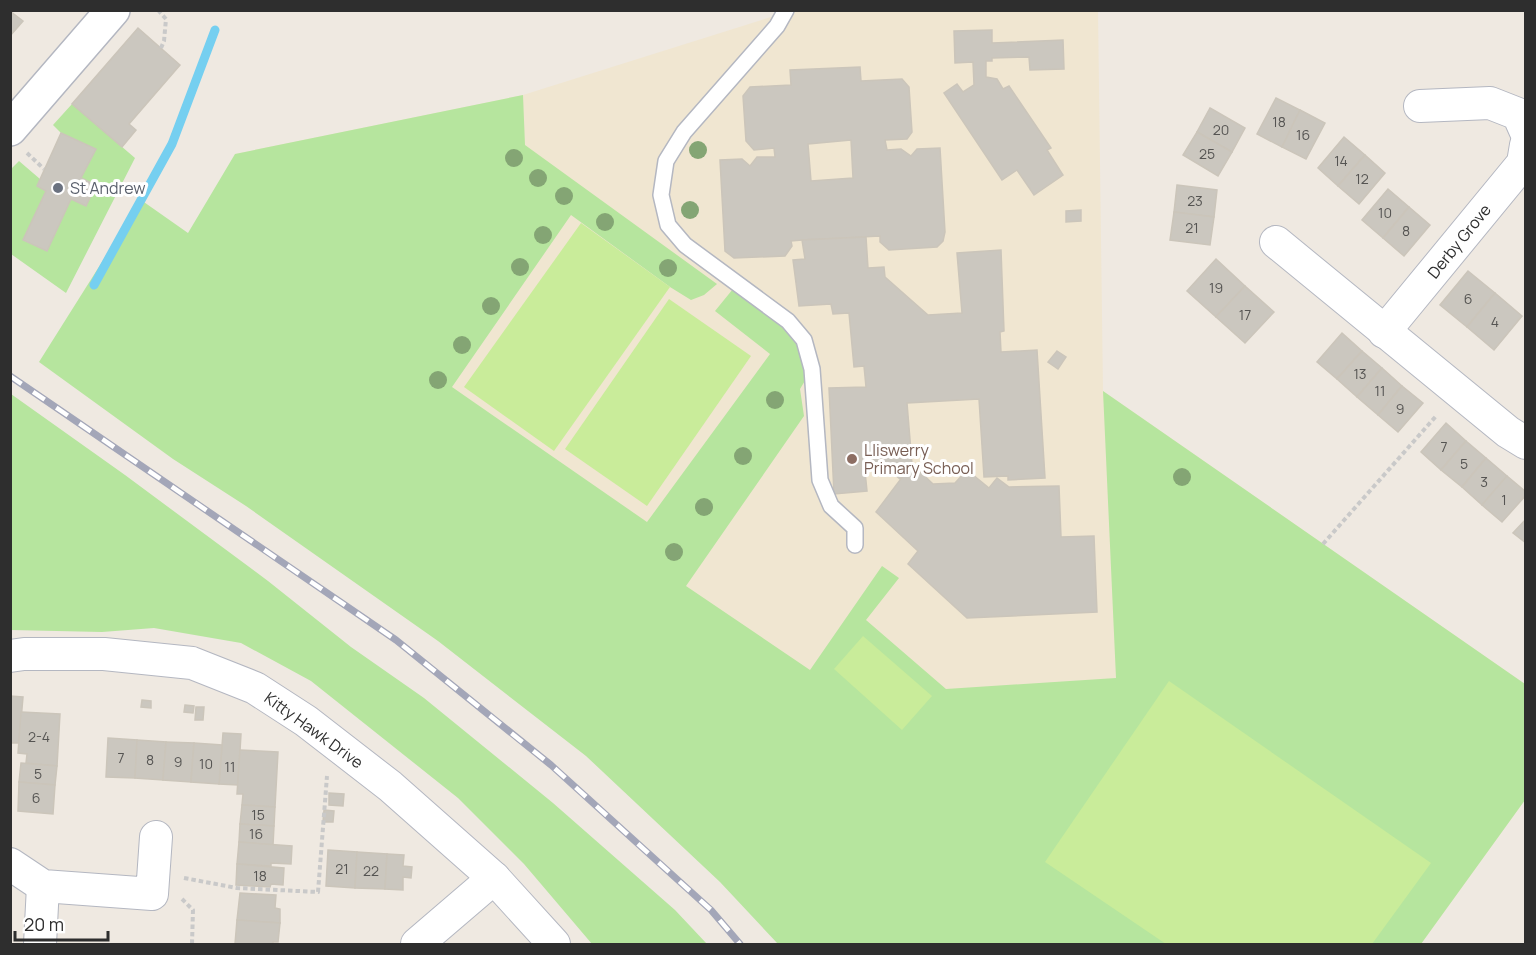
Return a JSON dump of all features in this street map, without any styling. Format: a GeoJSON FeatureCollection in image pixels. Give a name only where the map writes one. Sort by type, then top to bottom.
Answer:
{"type":"FeatureCollection","features":[{"type":"Feature","properties":{"kind":"street"},"geometry":{"type":"LineString","coordinates":[[10,129],[113,10]]}},
{"type":"Feature","properties":{"kind":"street"},"geometry":{"type":"LineString","coordinates":[[1420,106],[1490,103],[1518,114],[1526,132]]}},
{"type":"Feature","properties":{"kind":"street","name":"Derby Grove"},"geometry":{"type":"LineString","coordinates":[[1384,332],[1523,163],[1526,145]]}},
{"type":"Feature","properties":{"kind":"street"},"geometry":{"type":"LineString","coordinates":[[1276,242],[1458,392],[1508,432],[1526,443]]}},
{"type":"Feature","properties":{"kind":"street","name":"Kitty Hawk Drive"},"geometry":{"type":"LineString","coordinates":[[10,656],[104,654],[192,663],[255,688],[306,721],[390,786],[494,878],[554,945]]}},
{"type":"Feature","properties":{"kind":"street"},"geometry":{"type":"LineString","coordinates":[[10,864],[43,886],[152,894],[156,837]]}},
{"type":"Feature","properties":{"kind":"street"},"geometry":{"type":"LineString","coordinates":[[417,945],[494,878]]}},
{"type":"Feature","properties":{"kind":"street"},"geometry":{"type":"LineString","coordinates":[[40,945],[43,886]]}},
{"type":"Feature","properties":{"kind":"lane"},"geometry":{"type":"LineString","coordinates":[[786,10],[777,26],[684,132],[666,161],[661,195],[668,225],[685,245],[788,321],[804,340],[812,369],[820,480],[831,506],[855,528],[855,545]]}},
{"type":"Feature","properties":{"kind":"path"},"geometry":{"type":"LineString","coordinates":[[158,10],[166,19],[161,48]]}},
{"type":"Feature","properties":{"kind":"path"},"geometry":{"type":"LineString","coordinates":[[1323,544],[1458,392]]}},
{"type":"Feature","properties":{"kind":"path"},"geometry":{"type":"LineString","coordinates":[[154,872],[237,888],[318,892],[327,772],[344,750]]}},
{"type":"Feature","properties":{"kind":"shaded area","name":"Lliswerry Primary School"},"geometry":{"type":"Polygon","coordinates":[[[790,11],[1098,11],[1103,391],[1525,684],[1525,800],[1421,944],[994,944],[451,422],[235,154],[523,95],[790,11]]]}},
{"type":"Feature","properties":{"kind":"green space"},"geometry":{"type":"Polygon","coordinates":[[[523,95],[525,145],[717,284],[704,295],[691,300],[571,215],[452,387],[647,522],[770,354],[715,311],[737,284],[788,321],[812,369],[800,389],[804,416],[686,586],[810,670],[882,566],[899,578],[866,620],[946,689],[1116,678],[1103,391],[1525,684],[1525,800],[1421,944],[778,944],[720,882],[586,756],[438,641],[246,506],[173,459],[39,362],[141,200],[188,233],[235,154],[523,95]]]}},
{"type":"Feature","properties":{"kind":"green space"},"geometry":{"type":"Polygon","coordinates":[[[72,104],[135,158],[66,293],[11,254],[10,170],[19,161],[40,179],[37,186],[46,191],[23,240],[47,251],[71,199],[86,206],[96,186],[81,178],[95,149],[61,133],[53,125],[72,104]]]}},
{"type":"Feature","properties":{"kind":"green space"},"geometry":{"type":"Polygon","coordinates":[[[581,223],[670,287],[554,451],[464,387],[581,223]]]}},
{"type":"Feature","properties":{"kind":"green space"},"geometry":{"type":"Polygon","coordinates":[[[669,299],[751,356],[647,506],[565,449],[669,299]]]}},
{"type":"Feature","properties":{"kind":"green space"},"geometry":{"type":"Polygon","coordinates":[[[11,394],[125,475],[268,581],[351,647],[424,698],[553,803],[675,910],[707,944],[592,944],[524,864],[458,798],[311,681],[241,643],[154,628],[102,632],[11,630],[11,394]]]}},
{"type":"Feature","properties":{"kind":"green space"},"geometry":{"type":"Polygon","coordinates":[[[863,636],[932,696],[902,730],[834,669],[863,636]]]}},
{"type":"Feature","properties":{"kind":"green space"},"geometry":{"type":"Polygon","coordinates":[[[1169,681],[1431,863],[1372,944],[1166,944],[1045,862],[1169,681]]]}},
{"type":"Feature","properties":{"kind":"building"},"geometry":{"type":"Polygon","coordinates":[[[10,11],[23,21],[10,36],[10,11]]]}},
{"type":"Feature","properties":{"kind":"building"},"geometry":{"type":"Polygon","coordinates":[[[138,28],[180,65],[129,124],[136,130],[122,147],[72,104],[138,28]]]}},
{"type":"Feature","properties":{"kind":"building"},"geometry":{"type":"Polygon","coordinates":[[[992,30],[992,43],[1063,40],[1064,69],[1030,70],[1029,57],[992,58],[992,61],[986,61],[986,77],[997,79],[1003,89],[1009,86],[1051,148],[1047,150],[1063,175],[1034,195],[1017,170],[1002,180],[944,93],[957,84],[963,92],[974,85],[973,62],[955,63],[954,31],[992,30]]]}},
{"type":"Feature","properties":{"kind":"building"},"geometry":{"type":"Polygon","coordinates":[[[860,67],[861,81],[902,79],[909,87],[912,132],[907,139],[885,140],[887,150],[901,149],[911,156],[917,149],[940,148],[945,232],[943,241],[937,247],[889,250],[880,242],[880,236],[791,241],[792,246],[785,256],[734,258],[725,251],[720,160],[742,159],[750,166],[757,157],[775,157],[774,148],[754,150],[746,141],[743,96],[750,87],[791,85],[790,70],[860,67]],[[851,140],[808,144],[811,181],[853,178],[851,140]]]}},
{"type":"Feature","properties":{"kind":"building"},"geometry":{"type":"Polygon","coordinates":[[[1276,98],[1300,110],[1282,147],[1257,134],[1276,98]]]}},
{"type":"Feature","properties":{"kind":"building"},"geometry":{"type":"Polygon","coordinates":[[[1210,108],[1245,128],[1232,152],[1197,132],[1210,108]]]}},
{"type":"Feature","properties":{"kind":"building"},"geometry":{"type":"Polygon","coordinates":[[[1300,110],[1325,123],[1306,159],[1282,147],[1300,110]]]}},
{"type":"Feature","properties":{"kind":"building"},"geometry":{"type":"Polygon","coordinates":[[[1197,132],[1232,152],[1218,176],[1183,155],[1197,132]]]}},
{"type":"Feature","properties":{"kind":"building"},"geometry":{"type":"Polygon","coordinates":[[[61,133],[96,149],[81,178],[96,185],[86,206],[71,199],[47,251],[23,240],[46,191],[37,186],[61,133]]]}},
{"type":"Feature","properties":{"kind":"building"},"geometry":{"type":"Polygon","coordinates":[[[1344,137],[1365,155],[1338,186],[1318,168],[1344,137]]]}},
{"type":"Feature","properties":{"kind":"building"},"geometry":{"type":"Polygon","coordinates":[[[1365,155],[1385,173],[1359,204],[1338,186],[1365,155]]]}},
{"type":"Feature","properties":{"kind":"building"},"geometry":{"type":"Polygon","coordinates":[[[1177,185],[1217,190],[1214,217],[1174,212],[1177,185]]]}},
{"type":"Feature","properties":{"kind":"building"},"geometry":{"type":"Polygon","coordinates":[[[1388,189],[1409,207],[1383,238],[1362,220],[1388,189]]]}},
{"type":"Feature","properties":{"kind":"building"},"geometry":{"type":"Polygon","coordinates":[[[1409,207],[1430,225],[1404,256],[1383,238],[1409,207]]]}},
{"type":"Feature","properties":{"kind":"building"},"geometry":{"type":"Polygon","coordinates":[[[1081,210],[1081,221],[1066,222],[1066,211],[1081,210]]]}},
{"type":"Feature","properties":{"kind":"building"},"geometry":{"type":"Polygon","coordinates":[[[1174,212],[1214,217],[1210,245],[1170,240],[1174,212]]]}},
{"type":"Feature","properties":{"kind":"building"},"geometry":{"type":"Polygon","coordinates":[[[866,237],[868,268],[884,267],[885,277],[928,315],[962,313],[957,253],[1001,250],[1004,331],[1000,332],[1001,352],[1037,350],[1045,478],[1008,480],[1008,476],[984,477],[979,399],[907,403],[912,464],[900,479],[894,474],[893,468],[865,471],[867,491],[834,494],[829,388],[866,387],[864,366],[854,367],[849,313],[833,314],[831,304],[799,306],[793,260],[805,259],[802,240],[866,237]]]}},
{"type":"Feature","properties":{"kind":"building"},"geometry":{"type":"Polygon","coordinates":[[[1216,259],[1245,286],[1216,317],[1187,291],[1216,259]]]}},
{"type":"Feature","properties":{"kind":"building"},"geometry":{"type":"Polygon","coordinates":[[[1468,271],[1495,293],[1467,327],[1440,305],[1468,271]]]}},
{"type":"Feature","properties":{"kind":"building"},"geometry":{"type":"Polygon","coordinates":[[[1245,286],[1274,312],[1245,343],[1216,317],[1245,286]]]}},
{"type":"Feature","properties":{"kind":"building"},"geometry":{"type":"Polygon","coordinates":[[[1495,293],[1522,316],[1494,350],[1467,327],[1495,293]]]}},
{"type":"Feature","properties":{"kind":"building"},"geometry":{"type":"Polygon","coordinates":[[[1342,333],[1362,351],[1337,379],[1317,362],[1342,333]]]}},
{"type":"Feature","properties":{"kind":"building"},"geometry":{"type":"Polygon","coordinates":[[[1057,351],[1066,357],[1058,369],[1048,362],[1057,351]]]}},
{"type":"Feature","properties":{"kind":"building"},"geometry":{"type":"Polygon","coordinates":[[[1362,351],[1382,368],[1357,397],[1337,379],[1362,351]]]}},
{"type":"Feature","properties":{"kind":"building"},"geometry":{"type":"Polygon","coordinates":[[[1382,368],[1402,386],[1378,415],[1357,397],[1382,368]]]}},
{"type":"Feature","properties":{"kind":"building"},"geometry":{"type":"Polygon","coordinates":[[[1402,386],[1423,403],[1398,432],[1378,415],[1402,386]]]}},
{"type":"Feature","properties":{"kind":"building"},"geometry":{"type":"Polygon","coordinates":[[[1446,423],[1466,441],[1441,470],[1421,452],[1446,423]]]}},
{"type":"Feature","properties":{"kind":"building"},"geometry":{"type":"Polygon","coordinates":[[[1466,441],[1486,458],[1462,487],[1441,470],[1466,441]]]}},
{"type":"Feature","properties":{"kind":"building"},"geometry":{"type":"Polygon","coordinates":[[[1486,458],[1507,476],[1482,505],[1462,487],[1486,458]]]}},
{"type":"Feature","properties":{"kind":"building"},"geometry":{"type":"Polygon","coordinates":[[[912,464],[933,484],[955,483],[967,470],[989,488],[997,478],[1009,487],[1059,486],[1061,537],[1094,536],[1097,612],[967,618],[908,564],[918,551],[876,512],[912,464]]]}},
{"type":"Feature","properties":{"kind":"building"},"geometry":{"type":"Polygon","coordinates":[[[1507,476],[1526,492],[1526,495],[1502,522],[1482,505],[1507,476]]]}},
{"type":"Feature","properties":{"kind":"building"},"geometry":{"type":"Polygon","coordinates":[[[1526,519],[1526,543],[1513,533],[1526,519]]]}},
{"type":"Feature","properties":{"kind":"building"},"geometry":{"type":"Polygon","coordinates":[[[10,696],[23,697],[19,743],[10,743],[10,696]]]}},
{"type":"Feature","properties":{"kind":"building"},"geometry":{"type":"Polygon","coordinates":[[[142,700],[151,701],[151,708],[141,707],[142,700]]]}},
{"type":"Feature","properties":{"kind":"building"},"geometry":{"type":"Polygon","coordinates":[[[185,705],[194,706],[193,713],[184,712],[185,705]]]}},
{"type":"Feature","properties":{"kind":"building"},"geometry":{"type":"Polygon","coordinates":[[[196,707],[204,707],[203,720],[195,720],[196,707]]]}},
{"type":"Feature","properties":{"kind":"building"},"geometry":{"type":"Polygon","coordinates":[[[21,712],[60,714],[57,766],[26,763],[27,754],[18,753],[21,712]]]}},
{"type":"Feature","properties":{"kind":"building"},"geometry":{"type":"Polygon","coordinates":[[[223,733],[241,734],[238,785],[219,784],[223,733]]]}},
{"type":"Feature","properties":{"kind":"building"},"geometry":{"type":"Polygon","coordinates":[[[108,738],[137,740],[135,778],[106,777],[108,738]]]}},
{"type":"Feature","properties":{"kind":"building"},"geometry":{"type":"Polygon","coordinates":[[[137,740],[166,742],[163,780],[135,778],[137,740]]]}},
{"type":"Feature","properties":{"kind":"building"},"geometry":{"type":"Polygon","coordinates":[[[166,742],[194,743],[191,782],[163,780],[166,742]]]}},
{"type":"Feature","properties":{"kind":"building"},"geometry":{"type":"Polygon","coordinates":[[[194,743],[222,745],[219,784],[191,782],[194,743]]]}},
{"type":"Feature","properties":{"kind":"building"},"geometry":{"type":"Polygon","coordinates":[[[240,750],[278,752],[275,807],[242,805],[243,794],[237,794],[240,750]]]}},
{"type":"Feature","properties":{"kind":"building"},"geometry":{"type":"Polygon","coordinates":[[[21,763],[57,766],[55,785],[19,782],[21,763]]]}},
{"type":"Feature","properties":{"kind":"building"},"geometry":{"type":"Polygon","coordinates":[[[19,782],[55,785],[53,814],[18,811],[19,782]]]}},
{"type":"Feature","properties":{"kind":"building"},"geometry":{"type":"Polygon","coordinates":[[[329,793],[344,794],[343,806],[329,805],[329,793]]]}},
{"type":"Feature","properties":{"kind":"building"},"geometry":{"type":"Polygon","coordinates":[[[242,805],[275,807],[274,826],[240,824],[242,805]]]}},
{"type":"Feature","properties":{"kind":"building"},"geometry":{"type":"Polygon","coordinates":[[[324,810],[334,811],[333,822],[323,822],[324,810]]]}},
{"type":"Feature","properties":{"kind":"building"},"geometry":{"type":"Polygon","coordinates":[[[240,824],[274,826],[273,845],[239,842],[240,824]]]}},
{"type":"Feature","properties":{"kind":"building"},"geometry":{"type":"Polygon","coordinates":[[[239,842],[292,846],[291,864],[271,863],[271,866],[237,864],[239,842]]]}},
{"type":"Feature","properties":{"kind":"building"},"geometry":{"type":"Polygon","coordinates":[[[328,850],[357,852],[355,888],[326,886],[328,850]]]}},
{"type":"Feature","properties":{"kind":"building"},"geometry":{"type":"Polygon","coordinates":[[[357,852],[387,854],[385,889],[355,888],[357,852]]]}},
{"type":"Feature","properties":{"kind":"building"},"geometry":{"type":"Polygon","coordinates":[[[387,854],[404,855],[403,866],[412,867],[411,878],[403,877],[403,890],[385,889],[387,854]]]}},
{"type":"Feature","properties":{"kind":"building"},"geometry":{"type":"Polygon","coordinates":[[[237,864],[284,868],[283,885],[271,884],[270,887],[236,885],[237,864]]]}},
{"type":"Feature","properties":{"kind":"building"},"geometry":{"type":"Polygon","coordinates":[[[240,893],[276,895],[275,908],[280,909],[280,923],[237,920],[240,893]]]}},
{"type":"Feature","properties":{"kind":"building"},"geometry":{"type":"Polygon","coordinates":[[[237,920],[280,923],[278,942],[235,944],[237,920]]]}},
{"type":"Feature","properties":{"kind":"waterway"},"geometry":{"type":"LineString","coordinates":[[94,285],[172,144],[215,30]]}},
{"type":"Feature","properties":{"kind":"railway"},"geometry":{"type":"LineString","coordinates":[[10,376],[396,640],[551,765],[711,910],[740,944]]}},
{"type":"Feature","properties":{"kind":"place","name":"St Andrew"},"geometry":{"type":"Point","coordinates":[58,188]}},
{"type":"Feature","properties":{"kind":"place","name":"Lliswerry Primary School"},"geometry":{"type":"Point","coordinates":[852,459]}}]}
